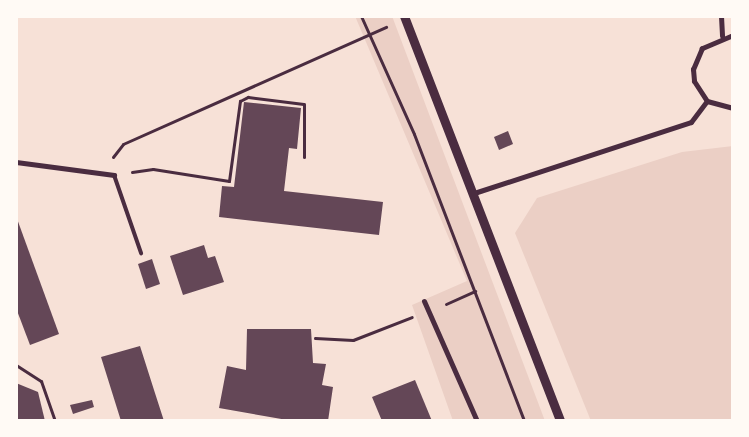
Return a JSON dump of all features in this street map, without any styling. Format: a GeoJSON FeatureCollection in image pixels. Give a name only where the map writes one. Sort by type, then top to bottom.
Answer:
{"type":"FeatureCollection","features":[{"type":"Feature","properties":{"kind":"street"},"geometry":{"type":"LineString","coordinates":[[721,16],[722,36]]}},
{"type":"Feature","properties":{"kind":"street"},"geometry":{"type":"LineString","coordinates":[[404,17],[474,193],[560,421]]}},
{"type":"Feature","properties":{"kind":"street"},"geometry":{"type":"LineString","coordinates":[[733,35],[722,36],[702,48],[693,69],[694,81],[707,101],[733,108]]}},
{"type":"Feature","properties":{"kind":"street"},"geometry":{"type":"LineString","coordinates":[[474,193],[691,122],[707,101]]}},
{"type":"Feature","properties":{"kind":"street"},"geometry":{"type":"LineString","coordinates":[[16,162],[114,175]]}},
{"type":"Feature","properties":{"kind":"street"},"geometry":{"type":"LineString","coordinates":[[424,301],[477,421]]}},
{"type":"Feature","properties":{"kind":"lane"},"geometry":{"type":"LineString","coordinates":[[114,175],[141,252]]}},
{"type":"Feature","properties":{"kind":"path"},"geometry":{"type":"LineString","coordinates":[[361,16],[414,134],[524,421]]}},
{"type":"Feature","properties":{"kind":"path"},"geometry":{"type":"LineString","coordinates":[[100,173],[123,144],[369,35],[404,17]]}},
{"type":"Feature","properties":{"kind":"path"},"geometry":{"type":"LineString","coordinates":[[114,175],[153,169],[229,181],[240,101],[248,97],[304,104],[304,158]]}},
{"type":"Feature","properties":{"kind":"path"},"geometry":{"type":"LineString","coordinates":[[314,338],[354,340],[430,311],[475,291]]}},
{"type":"Feature","properties":{"kind":"path"},"geometry":{"type":"LineString","coordinates":[[16,365],[41,381],[55,421]]}},
{"type":"Feature","properties":{"kind":"shaded area"},"geometry":{"type":"Polygon","coordinates":[[[355,16],[392,16],[545,421],[453,421],[412,305],[467,281],[355,16]]]}},
{"type":"Feature","properties":{"kind":"shaded area"},"geometry":{"type":"Polygon","coordinates":[[[733,146],[733,421],[591,421],[515,233],[537,198],[682,152],[733,146]]]}},
{"type":"Feature","properties":{"kind":"building"},"geometry":{"type":"Polygon","coordinates":[[[244,102],[301,108],[297,149],[289,148],[284,191],[383,202],[379,235],[219,217],[222,186],[234,187],[244,102]]]}},
{"type":"Feature","properties":{"kind":"building"},"geometry":{"type":"Polygon","coordinates":[[[508,131],[513,144],[499,150],[494,137],[508,131]]]}},
{"type":"Feature","properties":{"kind":"building"},"geometry":{"type":"Polygon","coordinates":[[[16,216],[59,334],[30,345],[16,308],[16,216]]]}},
{"type":"Feature","properties":{"kind":"building"},"geometry":{"type":"Polygon","coordinates":[[[204,245],[208,258],[215,256],[224,282],[183,295],[170,256],[204,245]]]}},
{"type":"Feature","properties":{"kind":"building"},"geometry":{"type":"Polygon","coordinates":[[[152,259],[160,284],[146,289],[138,264],[152,259]]]}},
{"type":"Feature","properties":{"kind":"building"},"geometry":{"type":"Polygon","coordinates":[[[247,329],[311,329],[313,363],[326,364],[322,385],[333,387],[328,421],[293,421],[219,408],[227,366],[246,370],[247,329]]]}},
{"type":"Feature","properties":{"kind":"building"},"geometry":{"type":"Polygon","coordinates":[[[140,346],[164,421],[121,421],[101,357],[140,346]]]}},
{"type":"Feature","properties":{"kind":"building"},"geometry":{"type":"Polygon","coordinates":[[[415,380],[432,421],[382,421],[372,397],[415,380]]]}},
{"type":"Feature","properties":{"kind":"building"},"geometry":{"type":"Polygon","coordinates":[[[16,383],[38,392],[45,421],[16,421],[16,383]]]}},
{"type":"Feature","properties":{"kind":"building"},"geometry":{"type":"Polygon","coordinates":[[[92,400],[94,407],[73,414],[70,405],[92,400]]]}}]}
